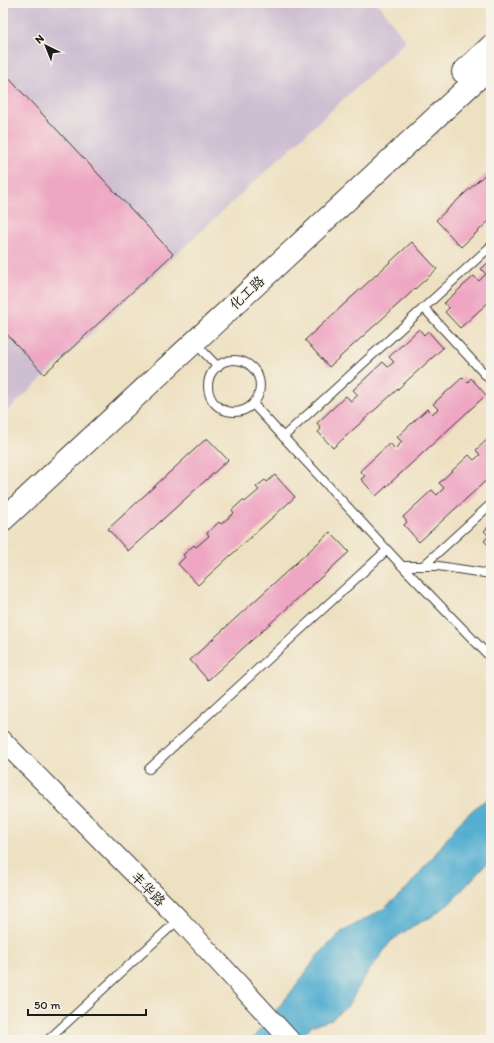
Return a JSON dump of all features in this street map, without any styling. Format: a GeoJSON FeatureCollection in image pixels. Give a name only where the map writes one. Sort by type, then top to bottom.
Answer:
{"type":"FeatureCollection","features":[{"type":"Feature","properties":{"kind":"main road","name":"化工路"},"geometry":{"type":"LineString","coordinates":[[3,500],[491,46]]}},
{"type":"Feature","properties":{"kind":"main road","name":"化工路"},"geometry":{"type":"LineString","coordinates":[[3,520],[491,66]]}},
{"type":"Feature","properties":{"kind":"street","name":"丰华路"},"geometry":{"type":"LineString","coordinates":[[3,741],[178,919],[290,1040]]}},
{"type":"Feature","properties":{"kind":"lane"},"geometry":{"type":"LineString","coordinates":[[283,437],[491,246]]}},
{"type":"Feature","properties":{"kind":"lane"},"geometry":{"type":"LineString","coordinates":[[424,308],[491,381]]}},
{"type":"Feature","properties":{"kind":"lane"},"geometry":{"type":"LineString","coordinates":[[194,342],[218,367]]}},
{"type":"Feature","properties":{"kind":"lane"},"geometry":{"type":"LineString","coordinates":[[227,361],[242,361],[249,364],[255,370],[260,382],[259,395],[253,404],[251,407],[237,412],[223,410],[216,405],[212,400],[208,385],[214,370],[227,361]]}},
{"type":"Feature","properties":{"kind":"lane"},"geometry":{"type":"LineString","coordinates":[[253,404],[387,550],[491,658]]}},
{"type":"Feature","properties":{"kind":"lane"},"geometry":{"type":"LineString","coordinates":[[423,566],[491,504]]}},
{"type":"Feature","properties":{"kind":"lane"},"geometry":{"type":"LineString","coordinates":[[149,769],[387,550]]}},
{"type":"Feature","properties":{"kind":"lane"},"geometry":{"type":"LineString","coordinates":[[402,566],[438,566],[491,574]]}},
{"type":"Feature","properties":{"kind":"lane"},"geometry":{"type":"LineString","coordinates":[[48,1040],[178,919]]}},
{"type":"Feature","properties":{"kind":"shaded area"},"geometry":{"type":"Polygon","coordinates":[[[3,3],[378,3],[406,41],[3,415],[3,3]]]}},
{"type":"Feature","properties":{"kind":"water"},"geometry":{"type":"Polygon","coordinates":[[[491,797],[491,859],[449,904],[431,917],[413,926],[391,941],[364,978],[348,1006],[331,1020],[311,1026],[299,1040],[251,1040],[297,985],[318,955],[340,933],[385,908],[407,888],[458,824],[478,805],[491,797]]]}},
{"type":"Feature","properties":{"kind":"building"},"geometry":{"type":"Polygon","coordinates":[[[3,72],[173,254],[44,374],[3,330],[3,72]]]}},
{"type":"Feature","properties":{"kind":"building"},"geometry":{"type":"Polygon","coordinates":[[[491,169],[491,219],[461,247],[436,220],[491,169]]]}},
{"type":"Feature","properties":{"kind":"building"},"geometry":{"type":"Polygon","coordinates":[[[412,242],[437,269],[329,367],[305,340],[412,242]]]}},
{"type":"Feature","properties":{"kind":"building"},"geometry":{"type":"Polygon","coordinates":[[[491,260],[491,300],[460,328],[445,312],[449,308],[444,303],[474,276],[479,281],[486,274],[481,269],[491,260]]]}},
{"type":"Feature","properties":{"kind":"building"},"geometry":{"type":"Polygon","coordinates":[[[419,329],[424,335],[428,331],[443,348],[333,448],[318,432],[321,429],[317,423],[346,396],[351,401],[358,395],[353,390],[383,362],[388,367],[394,362],[389,357],[419,329]]]}},
{"type":"Feature","properties":{"kind":"building"},"geometry":{"type":"Polygon","coordinates":[[[463,377],[468,382],[471,378],[486,395],[376,496],[361,479],[365,476],[360,471],[390,443],[395,449],[402,442],[397,437],[427,409],[432,414],[438,409],[433,404],[463,377]]]}},
{"type":"Feature","properties":{"kind":"building"},"geometry":{"type":"Polygon","coordinates":[[[491,436],[491,476],[419,542],[404,525],[407,522],[403,517],[432,490],[437,495],[444,488],[439,483],[469,455],[474,460],[480,455],[476,450],[491,436]]]}},
{"type":"Feature","properties":{"kind":"building"},"geometry":{"type":"Polygon","coordinates":[[[207,438],[228,460],[128,551],[108,529],[207,438]]]}},
{"type":"Feature","properties":{"kind":"building"},"geometry":{"type":"Polygon","coordinates":[[[275,475],[295,497],[198,585],[178,564],[185,557],[183,555],[194,545],[196,547],[209,536],[207,533],[219,522],[221,524],[234,513],[232,510],[243,500],[245,502],[259,490],[256,487],[265,480],[267,482],[275,475]]]}},
{"type":"Feature","properties":{"kind":"building"},"geometry":{"type":"Polygon","coordinates":[[[491,525],[491,548],[484,541],[489,536],[484,531],[491,525]]]}},
{"type":"Feature","properties":{"kind":"building"},"geometry":{"type":"Polygon","coordinates":[[[330,532],[349,552],[208,680],[190,660],[330,532]]]}}]}
